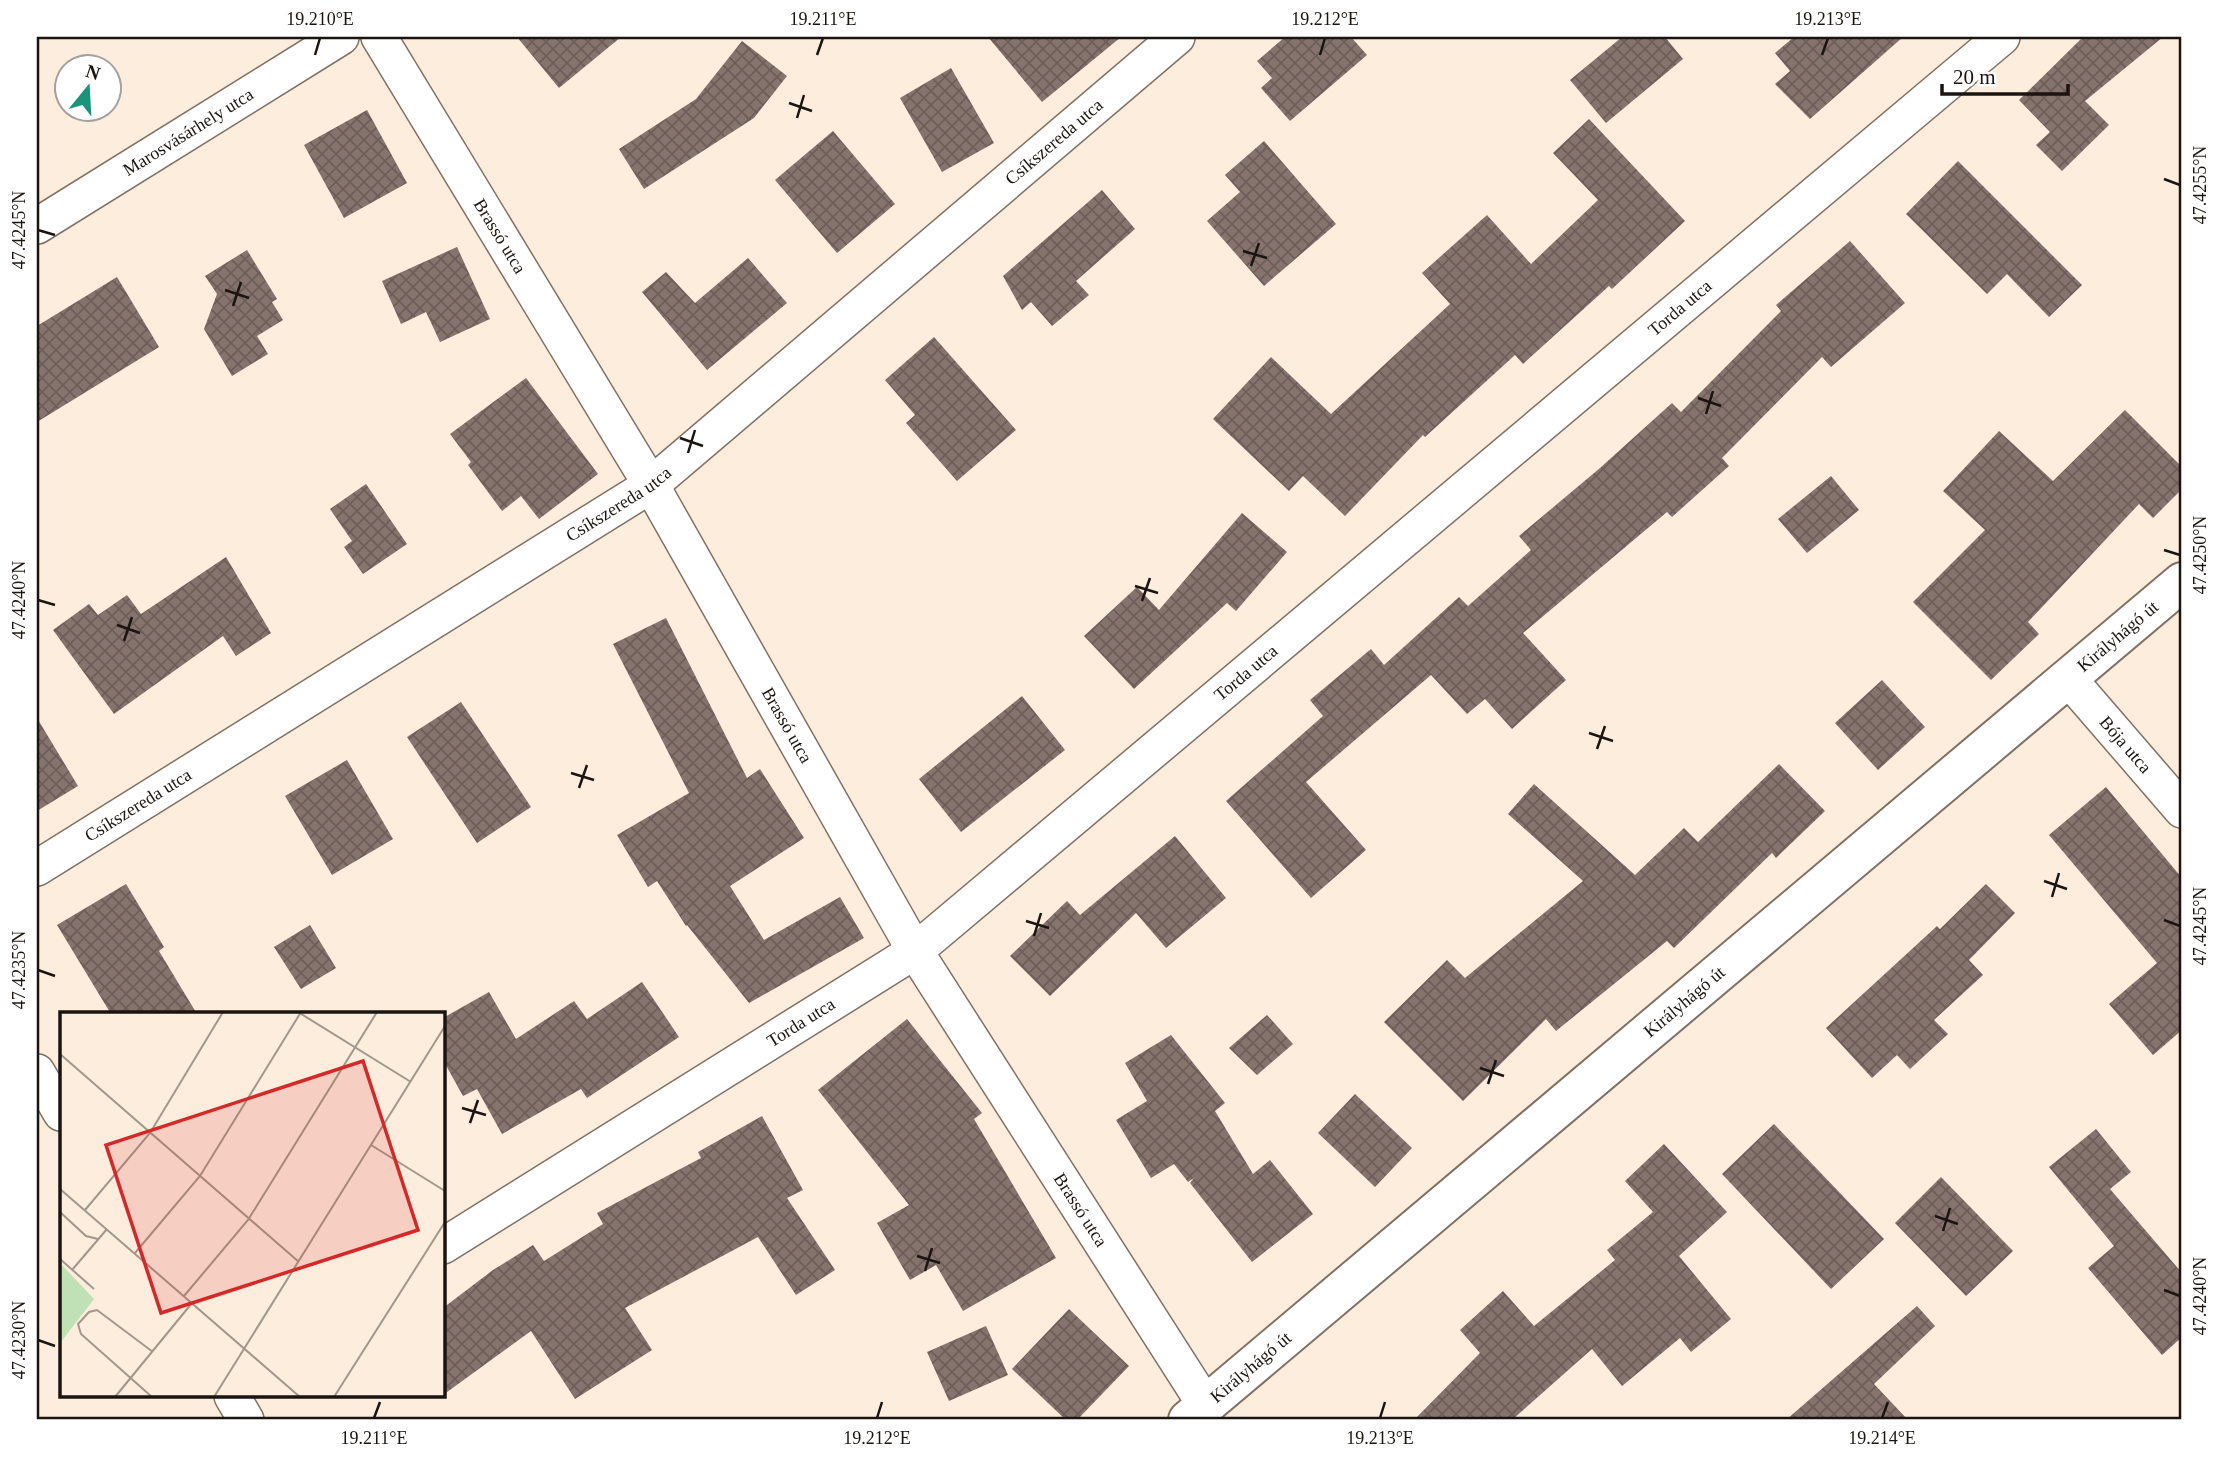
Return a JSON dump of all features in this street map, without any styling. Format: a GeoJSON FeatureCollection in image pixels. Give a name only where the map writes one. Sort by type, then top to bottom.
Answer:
{"type":"FeatureCollection","features":[{"type":"Feature","properties":{"kind":"street","name":"Marosvásárhely utca"},"geometry":{"type":"LineString","coordinates":[[37,226],[341,37]]}},
{"type":"Feature","properties":{"kind":"street","name":"Brassó utca"},"geometry":{"type":"LineString","coordinates":[[379,37],[652,485],[915,951],[1197,1413]]}},
{"type":"Feature","properties":{"kind":"street","name":"Csíkszereda utca"},"geometry":{"type":"LineString","coordinates":[[37,868],[652,485],[1177,37]]}},
{"type":"Feature","properties":{"kind":"street","name":"Torda utca"},"geometry":{"type":"LineString","coordinates":[[444,1245],[915,951],[2001,37]]}},
{"type":"Feature","properties":{"kind":"street","name":"Királyhágó út"},"geometry":{"type":"LineString","coordinates":[[1197,1413],[2182,582]]}},
{"type":"Feature","properties":{"kind":"street","name":"Bója utca"},"geometry":{"type":"LineString","coordinates":[[2068,678],[2182,810]]}},
{"type":"Feature","properties":{"kind":"street"},"geometry":{"type":"LineString","coordinates":[[37,1072],[60,1111]]}},
{"type":"Feature","properties":{"kind":"street"},"geometry":{"type":"LineString","coordinates":[[233,1398],[246,1420]]}},
{"type":"Feature","properties":{"kind":"building"},"geometry":{"type":"Polygon","coordinates":[[[517,37],[621,37],[559,88],[517,37]]]}},
{"type":"Feature","properties":{"kind":"building"},"geometry":{"type":"Polygon","coordinates":[[[988,37],[1121,37],[1042,102],[988,37]]]}},
{"type":"Feature","properties":{"kind":"building"},"geometry":{"type":"Polygon","coordinates":[[[1285,37],[1351,37],[1367,55],[1290,121],[1261,88],[1272,78],[1257,61],[1285,37]]]}},
{"type":"Feature","properties":{"kind":"building"},"geometry":{"type":"Polygon","coordinates":[[[1622,37],[1665,37],[1683,59],[1606,123],[1570,80],[1622,37]]]}},
{"type":"Feature","properties":{"kind":"building"},"geometry":{"type":"Polygon","coordinates":[[[1794,37],[1903,37],[1810,119],[1775,84],[1790,71],[1775,53],[1794,37]]]}},
{"type":"Feature","properties":{"kind":"building"},"geometry":{"type":"Polygon","coordinates":[[[2083,37],[2163,37],[2085,101],[2109,125],[2062,171],[2036,145],[2050,132],[2019,100],[2083,37]]]}},
{"type":"Feature","properties":{"kind":"building"},"geometry":{"type":"Polygon","coordinates":[[[742,41],[787,76],[754,118],[644,189],[619,149],[696,99],[742,41]]]}},
{"type":"Feature","properties":{"kind":"building"},"geometry":{"type":"Polygon","coordinates":[[[951,68],[994,143],[942,172],[900,98],[951,68]]]}},
{"type":"Feature","properties":{"kind":"building"},"geometry":{"type":"Polygon","coordinates":[[[367,110],[407,183],[344,218],[304,145],[367,110]]]}},
{"type":"Feature","properties":{"kind":"building"},"geometry":{"type":"Polygon","coordinates":[[[1589,119],[1685,221],[1612,289],[1609,286],[1523,364],[1515,355],[1425,437],[1423,435],[1345,516],[1303,476],[1289,491],[1213,419],[1271,357],[1331,414],[1450,304],[1422,273],[1487,215],[1531,264],[1598,200],[1553,153],[1589,119]]]}},
{"type":"Feature","properties":{"kind":"building"},"geometry":{"type":"Polygon","coordinates":[[[833,131],[895,204],[837,253],[775,180],[833,131]]]}},
{"type":"Feature","properties":{"kind":"building"},"geometry":{"type":"Polygon","coordinates":[[[1264,141],[1336,224],[1264,286],[1207,221],[1240,192],[1225,175],[1264,141]]]}},
{"type":"Feature","properties":{"kind":"building"},"geometry":{"type":"Polygon","coordinates":[[[1958,161],[2082,285],[2049,317],[2007,274],[1987,294],[1906,214],[1958,161]]]}},
{"type":"Feature","properties":{"kind":"building"},"geometry":{"type":"Polygon","coordinates":[[[1102,190],[1135,229],[1076,281],[1089,295],[1052,326],[1031,302],[1022,310],[1003,276],[1102,190]]]}},
{"type":"Feature","properties":{"kind":"building"},"geometry":{"type":"Polygon","coordinates":[[[1850,241],[1905,303],[1831,367],[1822,357],[1722,458],[1729,466],[1672,517],[1667,512],[1523,633],[1566,680],[1512,729],[1485,699],[1467,714],[1431,675],[1306,782],[1366,850],[1311,898],[1226,801],[1323,716],[1310,700],[1371,649],[1384,665],[1459,597],[1468,606],[1531,550],[1519,536],[1672,403],[1681,412],[1781,311],[1776,305],[1850,241]]]}},
{"type":"Feature","properties":{"kind":"building"},"geometry":{"type":"Polygon","coordinates":[[[457,247],[490,319],[440,342],[426,312],[401,324],[382,281],[457,247]]]}},
{"type":"Feature","properties":{"kind":"building"},"geometry":{"type":"Polygon","coordinates":[[[247,250],[277,299],[272,302],[283,320],[257,336],[268,354],[232,376],[204,329],[217,294],[205,276],[247,250]]]}},
{"type":"Feature","properties":{"kind":"building"},"geometry":{"type":"Polygon","coordinates":[[[748,258],[787,303],[707,370],[642,292],[666,272],[695,303],[748,258]]]}},
{"type":"Feature","properties":{"kind":"building"},"geometry":{"type":"Polygon","coordinates":[[[117,277],[159,347],[37,422],[37,326],[117,277]]]}},
{"type":"Feature","properties":{"kind":"building"},"geometry":{"type":"Polygon","coordinates":[[[934,337],[1016,430],[957,481],[906,423],[915,415],[885,380],[934,337]]]}},
{"type":"Feature","properties":{"kind":"building"},"geometry":{"type":"Polygon","coordinates":[[[526,378],[598,474],[539,519],[521,496],[502,511],[468,465],[471,462],[450,434],[526,378]]]}},
{"type":"Feature","properties":{"kind":"building"},"geometry":{"type":"Polygon","coordinates":[[[2125,410],[2182,467],[2182,489],[2153,518],[2139,504],[2028,622],[2039,634],[1991,680],[1913,602],[1985,530],[1943,491],[1999,431],[2053,481],[2125,410]]]}},
{"type":"Feature","properties":{"kind":"building"},"geometry":{"type":"Polygon","coordinates":[[[1831,476],[1859,510],[1807,553],[1778,519],[1831,476]]]}},
{"type":"Feature","properties":{"kind":"building"},"geometry":{"type":"Polygon","coordinates":[[[366,484],[407,544],[363,574],[344,547],[352,541],[330,509],[366,484]]]}},
{"type":"Feature","properties":{"kind":"building"},"geometry":{"type":"Polygon","coordinates":[[[1242,513],[1287,552],[1236,611],[1227,603],[1134,689],[1084,636],[1137,587],[1159,610],[1242,513]]]}},
{"type":"Feature","properties":{"kind":"building"},"geometry":{"type":"Polygon","coordinates":[[[226,557],[271,633],[236,656],[223,636],[114,714],[53,630],[89,604],[98,615],[127,595],[141,614],[226,557]]]}},
{"type":"Feature","properties":{"kind":"building"},"geometry":{"type":"Polygon","coordinates":[[[666,618],[747,778],[760,769],[804,838],[730,886],[764,940],[840,897],[864,938],[749,1003],[686,926],[657,881],[648,887],[617,835],[689,793],[613,644],[666,618]]]}},
{"type":"Feature","properties":{"kind":"building"},"geometry":{"type":"Polygon","coordinates":[[[1882,680],[1925,727],[1878,770],[1835,723],[1882,680]]]}},
{"type":"Feature","properties":{"kind":"building"},"geometry":{"type":"Polygon","coordinates":[[[1022,696],[1065,750],[961,832],[919,779],[1022,696]]]}},
{"type":"Feature","properties":{"kind":"building"},"geometry":{"type":"Polygon","coordinates":[[[461,702],[531,807],[477,843],[407,737],[461,702]]]}},
{"type":"Feature","properties":{"kind":"building"},"geometry":{"type":"Polygon","coordinates":[[[37,718],[78,786],[37,811],[37,718]]]}},
{"type":"Feature","properties":{"kind":"building"},"geometry":{"type":"Polygon","coordinates":[[[347,760],[393,839],[332,875],[285,796],[347,760]]]}},
{"type":"Feature","properties":{"kind":"building"},"geometry":{"type":"Polygon","coordinates":[[[1779,764],[1825,811],[1776,858],[1772,853],[1674,948],[1667,941],[1556,1031],[1546,1019],[1463,1101],[1384,1022],[1447,960],[1465,978],[1583,881],[1508,814],[1534,784],[1635,875],[1684,828],[1698,842],[1779,764]]]}},
{"type":"Feature","properties":{"kind":"building"},"geometry":{"type":"Polygon","coordinates":[[[2106,787],[2182,878],[2182,1030],[2153,1055],[2109,1004],[2157,963],[2049,835],[2106,787]]]}},
{"type":"Feature","properties":{"kind":"building"},"geometry":{"type":"Polygon","coordinates":[[[1175,836],[1226,898],[1166,948],[1136,913],[1050,996],[1010,956],[1067,901],[1080,915],[1175,836]]]}},
{"type":"Feature","properties":{"kind":"building"},"geometry":{"type":"Polygon","coordinates":[[[126,884],[164,947],[159,951],[196,1012],[110,1012],[57,925],[126,884]]]}},
{"type":"Feature","properties":{"kind":"building"},"geometry":{"type":"Polygon","coordinates":[[[1986,884],[2015,913],[1969,960],[1983,975],[1934,1020],[1948,1034],[1910,1069],[1897,1055],[1872,1078],[1826,1028],[1937,926],[1940,929],[1986,884]]]}},
{"type":"Feature","properties":{"kind":"building"},"geometry":{"type":"Polygon","coordinates":[[[310,925],[336,968],[301,989],[274,947],[310,925]]]}},
{"type":"Feature","properties":{"kind":"building"},"geometry":{"type":"Polygon","coordinates":[[[642,982],[679,1037],[587,1098],[581,1089],[502,1134],[477,1089],[463,1096],[444,1062],[444,1017],[489,992],[516,1039],[574,1001],[587,1019],[642,982]]]}},
{"type":"Feature","properties":{"kind":"building"},"geometry":{"type":"Polygon","coordinates":[[[1267,1015],[1293,1044],[1257,1075],[1229,1048],[1267,1015]]]}},
{"type":"Feature","properties":{"kind":"building"},"geometry":{"type":"Polygon","coordinates":[[[907,1019],[982,1113],[974,1119],[1056,1258],[963,1311],[936,1265],[910,1280],[877,1223],[909,1205],[818,1090],[907,1019]]]}},
{"type":"Feature","properties":{"kind":"building"},"geometry":{"type":"Polygon","coordinates":[[[1171,1035],[1225,1103],[1215,1111],[1253,1174],[1270,1160],[1313,1214],[1252,1262],[1190,1183],[1194,1178],[1188,1182],[1174,1164],[1151,1178],[1116,1120],[1147,1101],[1125,1063],[1171,1035]]]}},
{"type":"Feature","properties":{"kind":"building"},"geometry":{"type":"Polygon","coordinates":[[[1355,1094],[1412,1148],[1375,1187],[1318,1133],[1355,1094]]]}},
{"type":"Feature","properties":{"kind":"building"},"geometry":{"type":"Polygon","coordinates":[[[762,1116],[803,1190],[787,1198],[835,1270],[796,1295],[758,1237],[625,1308],[652,1350],[575,1399],[531,1331],[444,1394],[444,1307],[493,1270],[533,1245],[544,1261],[603,1224],[597,1213],[701,1158],[698,1152],[762,1116]]]}},
{"type":"Feature","properties":{"kind":"building"},"geometry":{"type":"Polygon","coordinates":[[[1774,1124],[1884,1239],[1831,1289],[1722,1174],[1774,1124]]]}},
{"type":"Feature","properties":{"kind":"building"},"geometry":{"type":"Polygon","coordinates":[[[2096,1129],[2131,1172],[2110,1189],[2182,1273],[2182,1337],[2162,1355],[2088,1268],[2114,1246],[2049,1167],[2096,1129]]]}},
{"type":"Feature","properties":{"kind":"building"},"geometry":{"type":"Polygon","coordinates":[[[1664,1144],[1727,1212],[1679,1256],[1731,1319],[1691,1352],[1680,1338],[1622,1386],[1592,1349],[1512,1420],[1414,1420],[1480,1353],[1460,1330],[1503,1291],[1534,1326],[1615,1260],[1607,1250],[1653,1212],[1625,1181],[1664,1144]]]}},
{"type":"Feature","properties":{"kind":"building"},"geometry":{"type":"Polygon","coordinates":[[[1941,1177],[2013,1251],[1966,1296],[1895,1223],[1941,1177]]]}},
{"type":"Feature","properties":{"kind":"building"},"geometry":{"type":"Polygon","coordinates":[[[1917,1306],[1935,1326],[1874,1384],[1908,1420],[1786,1420],[1917,1306]]]}},
{"type":"Feature","properties":{"kind":"building"},"geometry":{"type":"Polygon","coordinates":[[[1069,1309],[1129,1366],[1077,1420],[1066,1420],[1012,1369],[1069,1309]]]}},
{"type":"Feature","properties":{"kind":"building"},"geometry":{"type":"Polygon","coordinates":[[[986,1326],[1008,1375],[949,1401],[927,1352],[986,1326]]]}}]}
